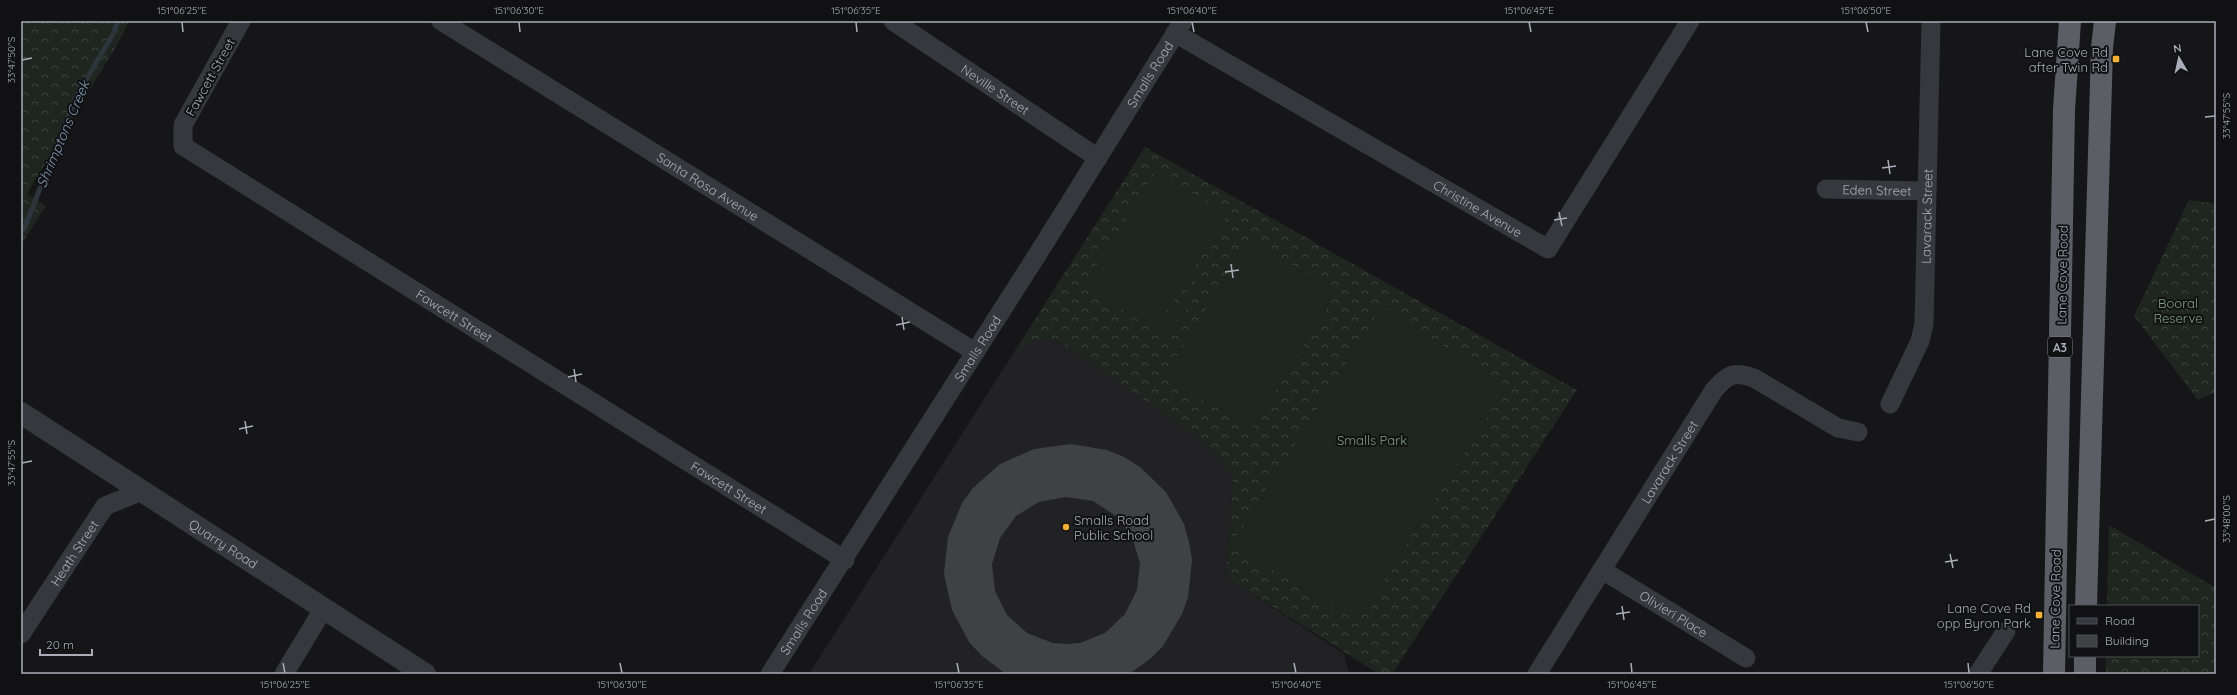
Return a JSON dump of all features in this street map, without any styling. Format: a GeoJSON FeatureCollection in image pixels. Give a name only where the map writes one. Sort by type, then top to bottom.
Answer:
{"type":"FeatureCollection","features":[{"type":"Feature","properties":{"kind":"highway","name":"Lane Cove Road"},"geometry":{"type":"LineString","coordinates":[[2054,674],[2064,118],[2070,21]]}},
{"type":"Feature","properties":{"kind":"highway"},"geometry":{"type":"LineString","coordinates":[[2086,605],[2102,55],[2105,21]]}},
{"type":"Feature","properties":{"kind":"highway"},"geometry":{"type":"LineString","coordinates":[[2085,657],[2085,674]]}},
{"type":"Feature","properties":{"kind":"street","name":"Fawcett Street"},"geometry":{"type":"LineString","coordinates":[[241,21],[183,125],[183,146],[845,560]]}},
{"type":"Feature","properties":{"kind":"street","name":"Santa Rosa Avenue"},"geometry":{"type":"LineString","coordinates":[[441,21],[975,352]]}},
{"type":"Feature","properties":{"kind":"street","name":"Neville Street"},"geometry":{"type":"LineString","coordinates":[[893,21],[1098,158]]}},
{"type":"Feature","properties":{"kind":"street","name":"Christine Avenue"},"geometry":{"type":"LineString","coordinates":[[1179,27],[1548,249],[1690,21]]}},
{"type":"Feature","properties":{"kind":"street","name":"Lavarack Street"},"geometry":{"type":"LineString","coordinates":[[1890,404],[1920,341],[1924,324],[1931,21]]}},
{"type":"Feature","properties":{"kind":"street","name":"Smalls Road"},"geometry":{"type":"LineString","coordinates":[[770,674],[845,560],[1179,27]]}},
{"type":"Feature","properties":{"kind":"street","name":"Eden Street"},"geometry":{"type":"LineString","coordinates":[[1826,189],[1927,191]]}},
{"type":"Feature","properties":{"kind":"street","name":"Lavarack Street"},"geometry":{"type":"LineString","coordinates":[[1537,674],[1714,390],[1732,374],[1742,374],[1754,378],[1838,428],[1858,432]]}},
{"type":"Feature","properties":{"kind":"street","name":"Quarry Road"},"geometry":{"type":"LineString","coordinates":[[21,413],[426,674]]}},
{"type":"Feature","properties":{"kind":"street","name":"Heath Street"},"geometry":{"type":"LineString","coordinates":[[21,634],[105,506],[142,491]]}},
{"type":"Feature","properties":{"kind":"street","name":"Olivieri Place"},"geometry":{"type":"LineString","coordinates":[[1602,570],[1746,658]]}},
{"type":"Feature","properties":{"kind":"street"},"geometry":{"type":"LineString","coordinates":[[284,674],[324,608]]}},
{"type":"Feature","properties":{"kind":"street"},"geometry":{"type":"LineString","coordinates":[[1978,674],[2006,631]]}},
{"type":"Feature","properties":{"kind":"shaded area","name":"Smalls Road Public School"},"geometry":{"type":"Polygon","coordinates":[[[1036,340],[1059,341],[1199,438],[1233,477],[1226,577],[1344,654],[1349,674],[809,674],[1016,349],[1036,340]]]}},
{"type":"Feature","properties":{"kind":"green space"},"geometry":{"type":"Polygon","coordinates":[[[21,21],[129,21],[121,38],[27,194],[46,206],[21,245],[21,21]]]}},
{"type":"Feature","properties":{"kind":"green space","name":"Smalls Park"},"geometry":{"type":"Polygon","coordinates":[[[1145,147],[1577,390],[1392,674],[1379,674],[1226,577],[1233,477],[1199,438],[1059,341],[1036,340],[1016,349],[1145,147]]]}},
{"type":"Feature","properties":{"kind":"green space"},"geometry":{"type":"Polygon","coordinates":[[[1156,171],[1227,215],[1155,330],[1084,286],[1156,171]]]}},
{"type":"Feature","properties":{"kind":"green space","name":"Booral Reserve"},"geometry":{"type":"Polygon","coordinates":[[[2189,200],[2216,204],[2216,392],[2198,400],[2134,316],[2189,200]]]}},
{"type":"Feature","properties":{"kind":"green space"},"geometry":{"type":"Polygon","coordinates":[[[1249,239],[1337,292],[1252,429],[1165,376],[1249,239]]]}},
{"type":"Feature","properties":{"kind":"green space"},"geometry":{"type":"Polygon","coordinates":[[[1199,277],[1207,282],[1167,334],[1160,328],[1199,277]]]}},
{"type":"Feature","properties":{"kind":"green space"},"geometry":{"type":"Polygon","coordinates":[[[1382,307],[1507,386],[1357,622],[1232,544],[1382,307]]]}},
{"type":"Feature","properties":{"kind":"green space"},"geometry":{"type":"Polygon","coordinates":[[[2109,525],[2216,588],[2216,674],[2106,674],[2106,657],[2199,657],[2199,605],[2107,605],[2109,525]]]}},
{"type":"Feature","properties":{"kind":"building"},"geometry":{"type":"Polygon","coordinates":[[[1071,444],[1107,450],[1124,457],[1140,467],[1166,492],[1184,524],[1192,560],[1188,597],[1182,614],[1163,646],[1150,659],[1129,674],[1006,674],[982,656],[969,642],[952,610],[944,574],[948,537],[962,503],[973,488],[1000,464],[1034,449],[1071,444]],[[1066,497],[1039,502],[1016,516],[1000,538],[992,564],[995,591],[1007,615],[1027,633],[1053,643],[1080,643],[1105,633],[1125,614],[1137,590],[1140,563],[1132,537],[1116,516],[1093,501],[1066,497]]]}},
{"type":"Feature","properties":{"kind":"waterway","name":"Shrimptons Creek"},"geometry":{"type":"LineString","coordinates":[[24,229],[76,97],[113,34],[118,21]]}},
{"type":"Feature","properties":{"kind":"place","name":"Lane Cove Rd after Twin Rd"},"geometry":{"type":"Point","coordinates":[2116,59]}},
{"type":"Feature","properties":{"kind":"place","name":"Smalls Road Public School"},"geometry":{"type":"Point","coordinates":[1066,527]}},
{"type":"Feature","properties":{"kind":"place","name":"Lane Cove Rd opp Byron Park"},"geometry":{"type":"Point","coordinates":[2039,615]}}]}
